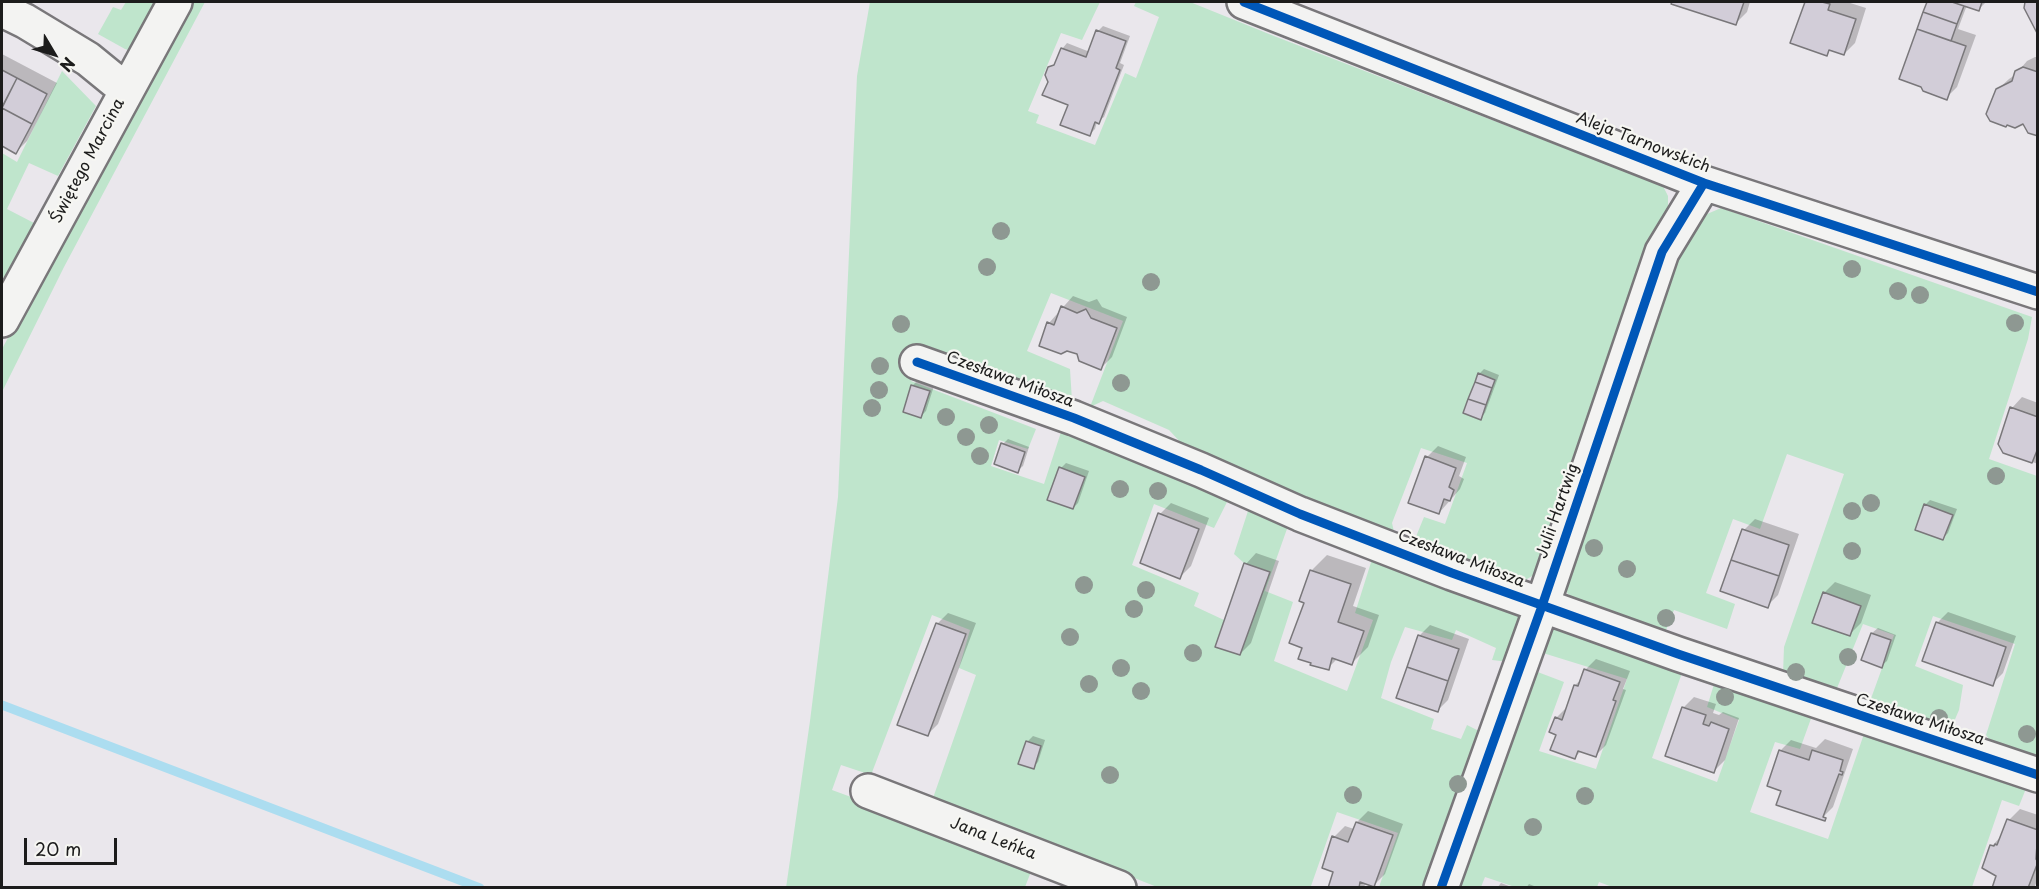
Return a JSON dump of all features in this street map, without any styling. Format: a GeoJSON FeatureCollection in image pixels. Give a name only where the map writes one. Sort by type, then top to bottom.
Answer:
{"type":"FeatureCollection","features":[{"type":"Feature","properties":{"kind":"street","name":"Świętego Marcina"},"geometry":{"type":"LineString","coordinates":[[2,320],[175,2]]}},
{"type":"Feature","properties":{"kind":"street","name":"Aleja Tarnowskich"},"geometry":{"type":"LineString","coordinates":[[1244,2],[1295,11],[1704,183],[2037,292]]}},
{"type":"Feature","properties":{"kind":"street"},"geometry":{"type":"LineString","coordinates":[[2,10],[88,58],[126,90]]}},
{"type":"Feature","properties":{"kind":"street","name":"Julii Hartwig"},"geometry":{"type":"LineString","coordinates":[[1441,888],[1542,606],[1662,252],[1704,183]]}},
{"type":"Feature","properties":{"kind":"street","name":"Czesława Miłosza"},"geometry":{"type":"LineString","coordinates":[[916,362],[1074,418],[1300,514],[1452,573],[1706,664],[2037,775]]}},
{"type":"Feature","properties":{"kind":"street","name":"Jana Leńka"},"geometry":{"type":"LineString","coordinates":[[868,791],[1119,888]]}},
{"type":"Feature","properties":{"kind":"green space"},"geometry":{"type":"Polygon","coordinates":[[[126,2],[166,2],[135,52],[98,34],[113,7],[121,10],[126,2]]]}},
{"type":"Feature","properties":{"kind":"green space"},"geometry":{"type":"Polygon","coordinates":[[[188,2],[205,2],[64,267],[2,392],[2,349],[188,2]]]}},
{"type":"Feature","properties":{"kind":"green space"},"geometry":{"type":"Polygon","coordinates":[[[870,2],[1100,2],[1082,40],[1061,33],[1028,111],[1039,115],[1036,123],[1095,145],[1125,73],[1136,78],[1159,17],[1134,6],[1136,2],[1190,2],[1663,186],[1668,196],[1668,212],[1548,557],[1534,575],[1518,584],[1413,544],[1424,517],[1445,524],[1467,463],[1421,448],[1392,523],[1395,536],[1351,521],[1185,447],[1169,430],[1103,401],[1090,407],[1123,321],[1051,293],[1027,351],[1070,369],[1072,401],[925,345],[911,381],[1036,429],[1028,449],[999,440],[991,466],[1044,484],[1064,423],[1215,491],[1227,502],[1214,528],[1154,504],[1132,565],[1199,593],[1194,606],[1224,620],[1215,647],[1240,655],[1269,572],[1244,563],[1234,554],[1248,511],[1288,526],[1265,591],[1293,602],[1274,661],[1347,691],[1373,620],[1355,613],[1374,553],[1514,604],[1521,617],[1509,662],[1492,660],[1496,648],[1456,630],[1452,640],[1405,627],[1391,662],[1381,698],[1434,719],[1431,729],[1461,739],[1467,725],[1485,734],[1437,877],[1423,887],[1379,887],[1398,833],[1337,812],[1311,886],[1314,887],[1157,887],[933,798],[976,675],[959,668],[970,630],[932,615],[871,775],[841,765],[832,790],[1034,864],[1025,887],[786,888],[838,497],[857,76],[870,2]]]}},
{"type":"Feature","properties":{"kind":"green space"},"geometry":{"type":"Polygon","coordinates":[[[62,71],[96,106],[58,176],[29,163],[7,209],[34,223],[4,278],[2,276],[2,153],[17,162],[62,71]]]}},
{"type":"Feature","properties":{"kind":"green space"},"geometry":{"type":"Polygon","coordinates":[[[1721,208],[2032,317],[2028,339],[1989,459],[2037,476],[2037,759],[1996,748],[1986,735],[2015,644],[1933,616],[1915,666],[1963,685],[1959,710],[1953,724],[1935,726],[1869,704],[1894,635],[1863,624],[1835,693],[1783,674],[1784,647],[1844,474],[1787,454],[1760,529],[1733,519],[1706,593],[1735,604],[1727,629],[1674,610],[1664,635],[1585,609],[1567,593],[1561,572],[1691,221],[1721,208]],[[1924,504],[1915,530],[1944,540],[1953,515],[1924,504]]]}},
{"type":"Feature","properties":{"kind":"green space"},"geometry":{"type":"Polygon","coordinates":[[[1546,622],[1683,670],[1652,758],[1717,782],[1739,720],[1707,707],[1715,681],[1813,713],[1800,749],[1775,742],[1750,812],[1828,839],[1866,728],[2019,779],[2025,791],[2019,806],[2002,800],[1972,887],[1615,888],[1599,882],[1597,887],[1518,888],[1485,877],[1481,887],[1450,888],[1535,671],[1564,682],[1539,751],[1596,769],[1627,679],[1543,653],[1538,646],[1546,622]]]}},
{"type":"Feature","properties":{"kind":"building"},"geometry":{"type":"Polygon","coordinates":[[[1672,2],[1744,2],[1736,25],[1671,4],[1672,2]]]}},
{"type":"Feature","properties":{"kind":"building"},"geometry":{"type":"Polygon","coordinates":[[[1805,2],[1830,4],[1828,10],[1856,19],[1844,55],[1829,50],[1827,56],[1790,43],[1805,2]]]}},
{"type":"Feature","properties":{"kind":"building"},"geometry":{"type":"Polygon","coordinates":[[[1927,2],[1952,2],[1964,6],[1957,24],[1923,12],[1927,2]]]}},
{"type":"Feature","properties":{"kind":"building"},"geometry":{"type":"Polygon","coordinates":[[[1952,2],[1982,2],[1979,11],[1952,2]]]}},
{"type":"Feature","properties":{"kind":"building"},"geometry":{"type":"Polygon","coordinates":[[[2025,2],[2038,2],[2038,35],[2024,8],[2025,2]]]}},
{"type":"Feature","properties":{"kind":"building"},"geometry":{"type":"Polygon","coordinates":[[[1923,12],[1957,24],[1951,41],[1917,29],[1923,12]]]}},
{"type":"Feature","properties":{"kind":"building"},"geometry":{"type":"Polygon","coordinates":[[[1917,29],[1966,46],[1947,100],[1899,79],[1917,29]]]}},
{"type":"Feature","properties":{"kind":"building"},"geometry":{"type":"Polygon","coordinates":[[[1096,30],[1126,41],[1116,68],[1120,70],[1099,124],[1095,122],[1090,136],[1060,125],[1068,105],[1042,95],[1048,82],[1045,75],[1048,67],[1054,65],[1061,48],[1086,57],[1096,30]]]}},
{"type":"Feature","properties":{"kind":"building"},"geometry":{"type":"Polygon","coordinates":[[[2023,67],[2038,72],[2038,136],[2028,133],[2023,124],[2015,128],[2007,125],[2006,127],[1990,121],[1986,114],[1996,89],[2012,81],[2015,71],[2023,67]]]}},
{"type":"Feature","properties":{"kind":"building"},"geometry":{"type":"Polygon","coordinates":[[[2,70],[17,78],[2,107],[2,70]]]}},
{"type":"Feature","properties":{"kind":"building"},"geometry":{"type":"Polygon","coordinates":[[[17,78],[47,94],[32,124],[2,108],[17,78]]]}},
{"type":"Feature","properties":{"kind":"building"},"geometry":{"type":"Polygon","coordinates":[[[2,108],[32,124],[16,154],[2,146],[2,108]]]}},
{"type":"Feature","properties":{"kind":"building"},"geometry":{"type":"Polygon","coordinates":[[[1061,306],[1077,313],[1086,309],[1091,318],[1117,328],[1101,370],[1079,361],[1077,354],[1067,351],[1061,354],[1039,346],[1047,322],[1054,325],[1061,306]]]}},
{"type":"Feature","properties":{"kind":"building"},"geometry":{"type":"Polygon","coordinates":[[[1478,373],[1495,380],[1492,388],[1475,382],[1478,373]]]}},
{"type":"Feature","properties":{"kind":"building"},"geometry":{"type":"Polygon","coordinates":[[[1475,382],[1492,388],[1486,405],[1468,399],[1475,382]]]}},
{"type":"Feature","properties":{"kind":"building"},"geometry":{"type":"Polygon","coordinates":[[[911,385],[930,391],[921,418],[903,412],[911,385]]]}},
{"type":"Feature","properties":{"kind":"building"},"geometry":{"type":"Polygon","coordinates":[[[1468,399],[1486,405],[1481,420],[1463,413],[1468,399]]]}},
{"type":"Feature","properties":{"kind":"building"},"geometry":{"type":"Polygon","coordinates":[[[2010,407],[2038,417],[2038,448],[2032,463],[2003,453],[1998,444],[2010,407]]]}},
{"type":"Feature","properties":{"kind":"building"},"geometry":{"type":"Polygon","coordinates":[[[1001,443],[1025,452],[1018,473],[994,464],[1001,443]]]}},
{"type":"Feature","properties":{"kind":"building"},"geometry":{"type":"Polygon","coordinates":[[[1425,456],[1456,468],[1449,487],[1454,490],[1450,501],[1444,499],[1439,514],[1408,503],[1425,456]]]}},
{"type":"Feature","properties":{"kind":"building"},"geometry":{"type":"Polygon","coordinates":[[[1059,467],[1085,477],[1073,509],[1047,500],[1059,467]]]}},
{"type":"Feature","properties":{"kind":"building"},"geometry":{"type":"Polygon","coordinates":[[[1924,504],[1953,515],[1943,540],[1915,530],[1924,504]]]}},
{"type":"Feature","properties":{"kind":"building"},"geometry":{"type":"Polygon","coordinates":[[[1158,513],[1199,529],[1180,579],[1140,563],[1158,513]]]}},
{"type":"Feature","properties":{"kind":"building"},"geometry":{"type":"Polygon","coordinates":[[[1742,529],[1789,545],[1779,576],[1731,560],[1742,529]]]}},
{"type":"Feature","properties":{"kind":"building"},"geometry":{"type":"Polygon","coordinates":[[[1731,560],[1779,576],[1768,608],[1720,591],[1731,560]]]}},
{"type":"Feature","properties":{"kind":"building"},"geometry":{"type":"Polygon","coordinates":[[[1244,563],[1270,572],[1240,655],[1215,647],[1244,563]]]}},
{"type":"Feature","properties":{"kind":"building"},"geometry":{"type":"Polygon","coordinates":[[[1310,570],[1351,584],[1338,622],[1364,631],[1352,665],[1332,658],[1329,670],[1310,665],[1311,663],[1298,659],[1302,648],[1289,643],[1304,603],[1299,601],[1310,570]]]}},
{"type":"Feature","properties":{"kind":"building"},"geometry":{"type":"Polygon","coordinates":[[[1823,592],[1861,606],[1850,636],[1812,623],[1823,592]]]}},
{"type":"Feature","properties":{"kind":"building"},"geometry":{"type":"Polygon","coordinates":[[[1936,622],[2006,647],[1993,686],[1922,661],[1936,622]]]}},
{"type":"Feature","properties":{"kind":"building"},"geometry":{"type":"Polygon","coordinates":[[[936,623],[966,634],[928,736],[897,725],[936,623]]]}},
{"type":"Feature","properties":{"kind":"building"},"geometry":{"type":"Polygon","coordinates":[[[1871,633],[1891,640],[1882,668],[1861,660],[1871,633]]]}},
{"type":"Feature","properties":{"kind":"building"},"geometry":{"type":"Polygon","coordinates":[[[1418,635],[1459,649],[1448,681],[1407,667],[1418,635]]]}},
{"type":"Feature","properties":{"kind":"building"},"geometry":{"type":"Polygon","coordinates":[[[1407,667],[1448,681],[1438,712],[1396,698],[1407,667]]]}},
{"type":"Feature","properties":{"kind":"building"},"geometry":{"type":"Polygon","coordinates":[[[1584,669],[1620,682],[1613,700],[1616,701],[1596,757],[1578,751],[1575,759],[1550,750],[1556,735],[1549,732],[1555,717],[1562,720],[1574,685],[1578,686],[1584,669]]]}},
{"type":"Feature","properties":{"kind":"building"},"geometry":{"type":"Polygon","coordinates":[[[1682,707],[1706,715],[1703,724],[1709,726],[1711,722],[1729,729],[1714,773],[1665,756],[1682,707]]]}},
{"type":"Feature","properties":{"kind":"building"},"geometry":{"type":"Polygon","coordinates":[[[1026,741],[1041,746],[1034,769],[1018,764],[1026,741]]]}},
{"type":"Feature","properties":{"kind":"building"},"geometry":{"type":"Polygon","coordinates":[[[1779,750],[1809,760],[1812,750],[1843,760],[1840,771],[1843,772],[1842,775],[1839,774],[1823,817],[1826,818],[1825,821],[1776,805],[1781,791],[1767,786],[1779,750]]]}},
{"type":"Feature","properties":{"kind":"building"},"geometry":{"type":"Polygon","coordinates":[[[2007,819],[2038,830],[2036,859],[2038,862],[2028,888],[1992,888],[1996,876],[1982,868],[1990,845],[1997,845],[2007,819]]]}},
{"type":"Feature","properties":{"kind":"building"},"geometry":{"type":"Polygon","coordinates":[[[1356,822],[1393,835],[1374,887],[1360,882],[1359,888],[1328,888],[1333,872],[1322,868],[1332,836],[1348,842],[1356,822]]]}},
{"type":"Feature","properties":{"kind":"waterway"},"geometry":{"type":"LineString","coordinates":[[2,705],[480,888]]}},
{"type":"Feature","properties":{"kind":"cycle path"},"geometry":{"type":"LineString","coordinates":[[1244,2],[1704,183],[2038,292]]}},
{"type":"Feature","properties":{"kind":"cycle path"},"geometry":{"type":"LineString","coordinates":[[1441,888],[1542,606],[1662,252],[1704,183]]}},
{"type":"Feature","properties":{"kind":"cycle path"},"geometry":{"type":"LineString","coordinates":[[917,362],[1074,418],[1300,514],[1452,573],[1678,654],[2038,775]]}}]}
